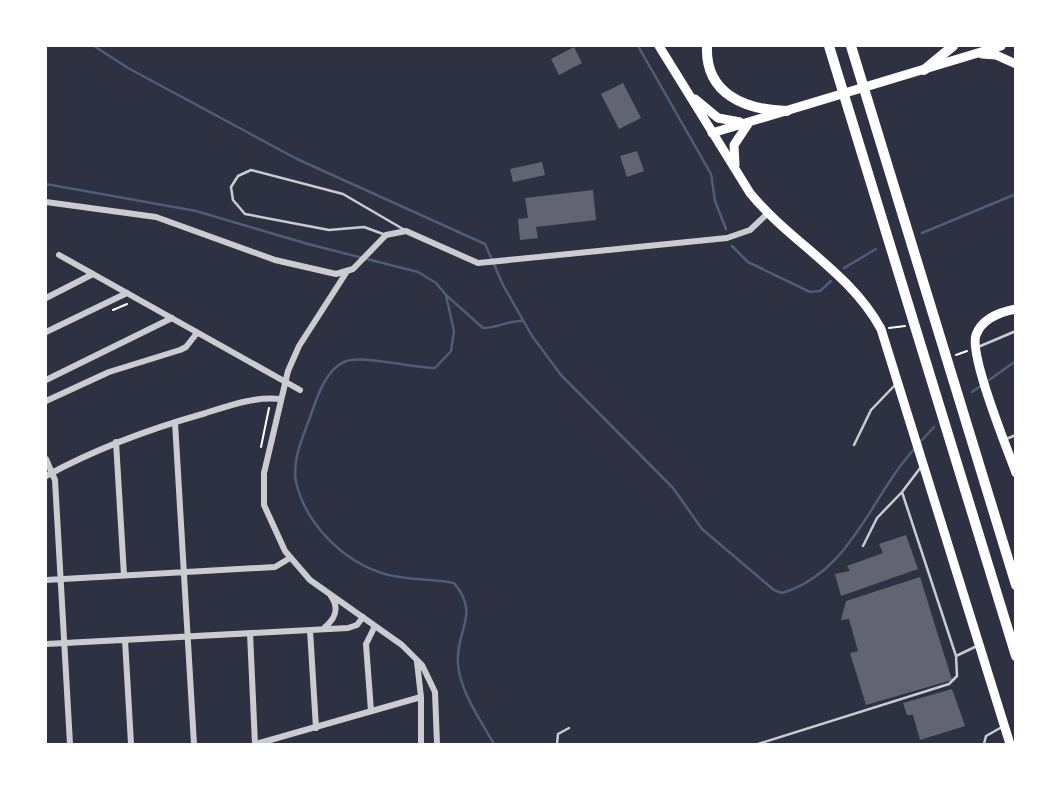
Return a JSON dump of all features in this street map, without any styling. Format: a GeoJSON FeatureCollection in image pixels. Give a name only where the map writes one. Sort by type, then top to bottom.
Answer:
{"type":"FeatureCollection","features":[{"type":"Feature","properties":{"kind":"highway"},"geometry":{"type":"LineString","coordinates":[[707,46],[710,71],[727,96],[748,107],[787,111]]}},
{"type":"Feature","properties":{"kind":"highway"},"geometry":{"type":"LineString","coordinates":[[925,70],[953,46]]}},
{"type":"Feature","properties":{"kind":"highway"},"geometry":{"type":"LineString","coordinates":[[829,47],[1016,656]]}},
{"type":"Feature","properties":{"kind":"highway"},"geometry":{"type":"LineString","coordinates":[[852,48],[1016,585]]}},
{"type":"Feature","properties":{"kind":"main road"},"geometry":{"type":"LineString","coordinates":[[659,46],[735,170],[767,214],[844,280],[863,300],[881,329],[916,434],[1010,744]]}},
{"type":"Feature","properties":{"kind":"main road"},"geometry":{"type":"LineString","coordinates":[[976,53],[986,46]]}},
{"type":"Feature","properties":{"kind":"main road"},"geometry":{"type":"LineString","coordinates":[[712,133],[1001,46]]}},
{"type":"Feature","properties":{"kind":"main road"},"geometry":{"type":"LineString","coordinates":[[976,53],[996,55],[1016,65]]}},
{"type":"Feature","properties":{"kind":"main road"},"geometry":{"type":"LineString","coordinates":[[688,93],[718,118],[749,122]]}},
{"type":"Feature","properties":{"kind":"main road"},"geometry":{"type":"LineString","coordinates":[[735,170],[734,145],[749,122]]}},
{"type":"Feature","properties":{"kind":"main road"},"geometry":{"type":"LineString","coordinates":[[1016,309],[999,313],[984,323],[975,337],[982,373],[1016,473]]}},
{"type":"Feature","properties":{"kind":"street"},"geometry":{"type":"LineString","coordinates":[[46,202],[156,217],[275,260],[336,274],[354,269],[383,238],[406,231],[478,263],[740,235],[767,214]]}},
{"type":"Feature","properties":{"kind":"street"},"geometry":{"type":"LineString","coordinates":[[59,255],[300,390]]}},
{"type":"Feature","properties":{"kind":"street"},"geometry":{"type":"LineString","coordinates":[[346,273],[299,346],[280,399],[262,488],[270,523],[290,558],[310,579],[415,657],[435,692],[438,744]]}},
{"type":"Feature","properties":{"kind":"street"},"geometry":{"type":"LineString","coordinates":[[46,298],[93,274]]}},
{"type":"Feature","properties":{"kind":"street"},"geometry":{"type":"LineString","coordinates":[[46,332],[127,293]]}},
{"type":"Feature","properties":{"kind":"street"},"geometry":{"type":"LineString","coordinates":[[46,380],[172,318]]}},
{"type":"Feature","properties":{"kind":"street"},"geometry":{"type":"LineString","coordinates":[[46,401],[109,372],[186,347],[197,332]]}},
{"type":"Feature","properties":{"kind":"street"},"geometry":{"type":"LineString","coordinates":[[46,476],[116,442],[175,422],[271,398],[280,399]]}},
{"type":"Feature","properties":{"kind":"street"},"geometry":{"type":"LineString","coordinates":[[175,422],[194,744]]}},
{"type":"Feature","properties":{"kind":"street"},"geometry":{"type":"LineString","coordinates":[[116,442],[124,575]]}},
{"type":"Feature","properties":{"kind":"street"},"geometry":{"type":"LineString","coordinates":[[46,458],[53,472],[63,579],[70,744]]}},
{"type":"Feature","properties":{"kind":"street"},"geometry":{"type":"LineString","coordinates":[[46,580],[275,567],[290,558]]}},
{"type":"Feature","properties":{"kind":"street"},"geometry":{"type":"LineString","coordinates":[[323,630],[334,619],[336,611],[330,594]]}},
{"type":"Feature","properties":{"kind":"street"},"geometry":{"type":"LineString","coordinates":[[46,643],[323,630],[354,627],[363,617]]}},
{"type":"Feature","properties":{"kind":"street"},"geometry":{"type":"LineString","coordinates":[[371,712],[366,644],[375,626]]}},
{"type":"Feature","properties":{"kind":"street"},"geometry":{"type":"LineString","coordinates":[[310,630],[316,728]]}},
{"type":"Feature","properties":{"kind":"street"},"geometry":{"type":"LineString","coordinates":[[250,633],[255,744],[421,697]]}},
{"type":"Feature","properties":{"kind":"street"},"geometry":{"type":"LineString","coordinates":[[125,640],[131,744]]}},
{"type":"Feature","properties":{"kind":"street"},"geometry":{"type":"LineString","coordinates":[[415,657],[421,697],[421,744]]}},
{"type":"Feature","properties":{"kind":"lane"},"geometry":{"type":"LineString","coordinates":[[383,238],[364,228],[329,230],[245,214],[233,200],[231,187],[238,176],[251,170],[342,194],[406,231]]}},
{"type":"Feature","properties":{"kind":"lane"},"geometry":{"type":"LineString","coordinates":[[975,348],[1016,331]]}},
{"type":"Feature","properties":{"kind":"lane"},"geometry":{"type":"LineString","coordinates":[[854,445],[871,410],[898,381]]}},
{"type":"Feature","properties":{"kind":"lane"},"geometry":{"type":"LineString","coordinates":[[1004,440],[1016,435]]}},
{"type":"Feature","properties":{"kind":"lane"},"geometry":{"type":"LineString","coordinates":[[863,546],[877,518],[925,463]]}},
{"type":"Feature","properties":{"kind":"lane"},"geometry":{"type":"LineString","coordinates":[[758,744],[948,684],[957,676],[956,656],[902,492]]}},
{"type":"Feature","properties":{"kind":"lane"},"geometry":{"type":"LineString","coordinates":[[956,656],[980,645]]}},
{"type":"Feature","properties":{"kind":"lane"},"geometry":{"type":"LineString","coordinates":[[984,744],[991,731],[1005,726]]}},
{"type":"Feature","properties":{"kind":"lane"},"geometry":{"type":"LineString","coordinates":[[557,744],[558,734],[569,727]]}},
{"type":"Feature","properties":{"kind":"path"},"geometry":{"type":"LineString","coordinates":[[881,329],[914,324]]}},
{"type":"Feature","properties":{"kind":"path"},"geometry":{"type":"LineString","coordinates":[[946,358],[975,348]]}},
{"type":"Feature","properties":{"kind":"path"},"geometry":{"type":"LineString","coordinates":[[260,449],[271,398]]}},
{"type":"Feature","properties":{"kind":"building"},"geometry":{"type":"Polygon","coordinates":[[[574,47],[582,63],[559,75],[551,59],[574,47]]]}},
{"type":"Feature","properties":{"kind":"building"},"geometry":{"type":"Polygon","coordinates":[[[623,83],[641,118],[619,129],[601,94],[623,83]]]}},
{"type":"Feature","properties":{"kind":"building"},"geometry":{"type":"Polygon","coordinates":[[[637,151],[644,171],[627,177],[620,156],[637,151]]]}},
{"type":"Feature","properties":{"kind":"building"},"geometry":{"type":"Polygon","coordinates":[[[542,162],[545,175],[513,182],[510,169],[542,162]]]}},
{"type":"Feature","properties":{"kind":"building"},"geometry":{"type":"Polygon","coordinates":[[[593,190],[596,220],[536,227],[538,238],[520,240],[518,219],[528,218],[525,198],[593,190]]]}},
{"type":"Feature","properties":{"kind":"building"},"geometry":{"type":"Polygon","coordinates":[[[906,535],[918,569],[841,596],[835,574],[850,571],[847,566],[883,553],[879,544],[906,535]]]}},
{"type":"Feature","properties":{"kind":"building"},"geometry":{"type":"Polygon","coordinates":[[[920,577],[952,680],[866,705],[850,653],[858,651],[849,619],[841,620],[846,601],[920,577]]]}},
{"type":"Feature","properties":{"kind":"building"},"geometry":{"type":"Polygon","coordinates":[[[952,689],[965,726],[920,740],[913,715],[907,715],[903,703],[952,689]]]}},
{"type":"Feature","properties":{"kind":"waterway"},"geometry":{"type":"LineString","coordinates":[[94,46],[128,68],[297,159],[485,244],[503,285],[532,336],[561,375],[673,488],[702,529],[774,590],[782,593],[806,583],[826,568],[858,530],[900,466],[916,447]]}},
{"type":"Feature","properties":{"kind":"waterway"},"geometry":{"type":"LineString","coordinates":[[638,46],[711,174],[715,201],[726,229]]}},
{"type":"Feature","properties":{"kind":"waterway"},"geometry":{"type":"LineString","coordinates":[[46,184],[196,211],[308,244],[418,272],[436,283],[446,295],[454,331],[451,351],[435,368],[374,360],[352,360],[337,366],[326,379],[318,396],[298,450],[295,474],[308,513],[329,540],[355,561],[385,574],[454,583],[466,604],[458,653],[460,675],[472,706],[494,744]]}},
{"type":"Feature","properties":{"kind":"waterway"},"geometry":{"type":"LineString","coordinates":[[922,233],[1016,194]]}},
{"type":"Feature","properties":{"kind":"waterway"},"geometry":{"type":"LineString","coordinates":[[732,246],[748,262],[810,292],[820,291],[831,281]]}},
{"type":"Feature","properties":{"kind":"waterway"},"geometry":{"type":"LineString","coordinates":[[844,268],[876,249]]}},
{"type":"Feature","properties":{"kind":"waterway"},"geometry":{"type":"LineString","coordinates":[[446,295],[483,328],[523,321]]}},
{"type":"Feature","properties":{"kind":"waterway"},"geometry":{"type":"LineString","coordinates":[[972,392],[1016,361]]}},
{"type":"Feature","properties":{"kind":"waterway"},"geometry":{"type":"LineString","coordinates":[[920,442],[934,427]]}}]}
